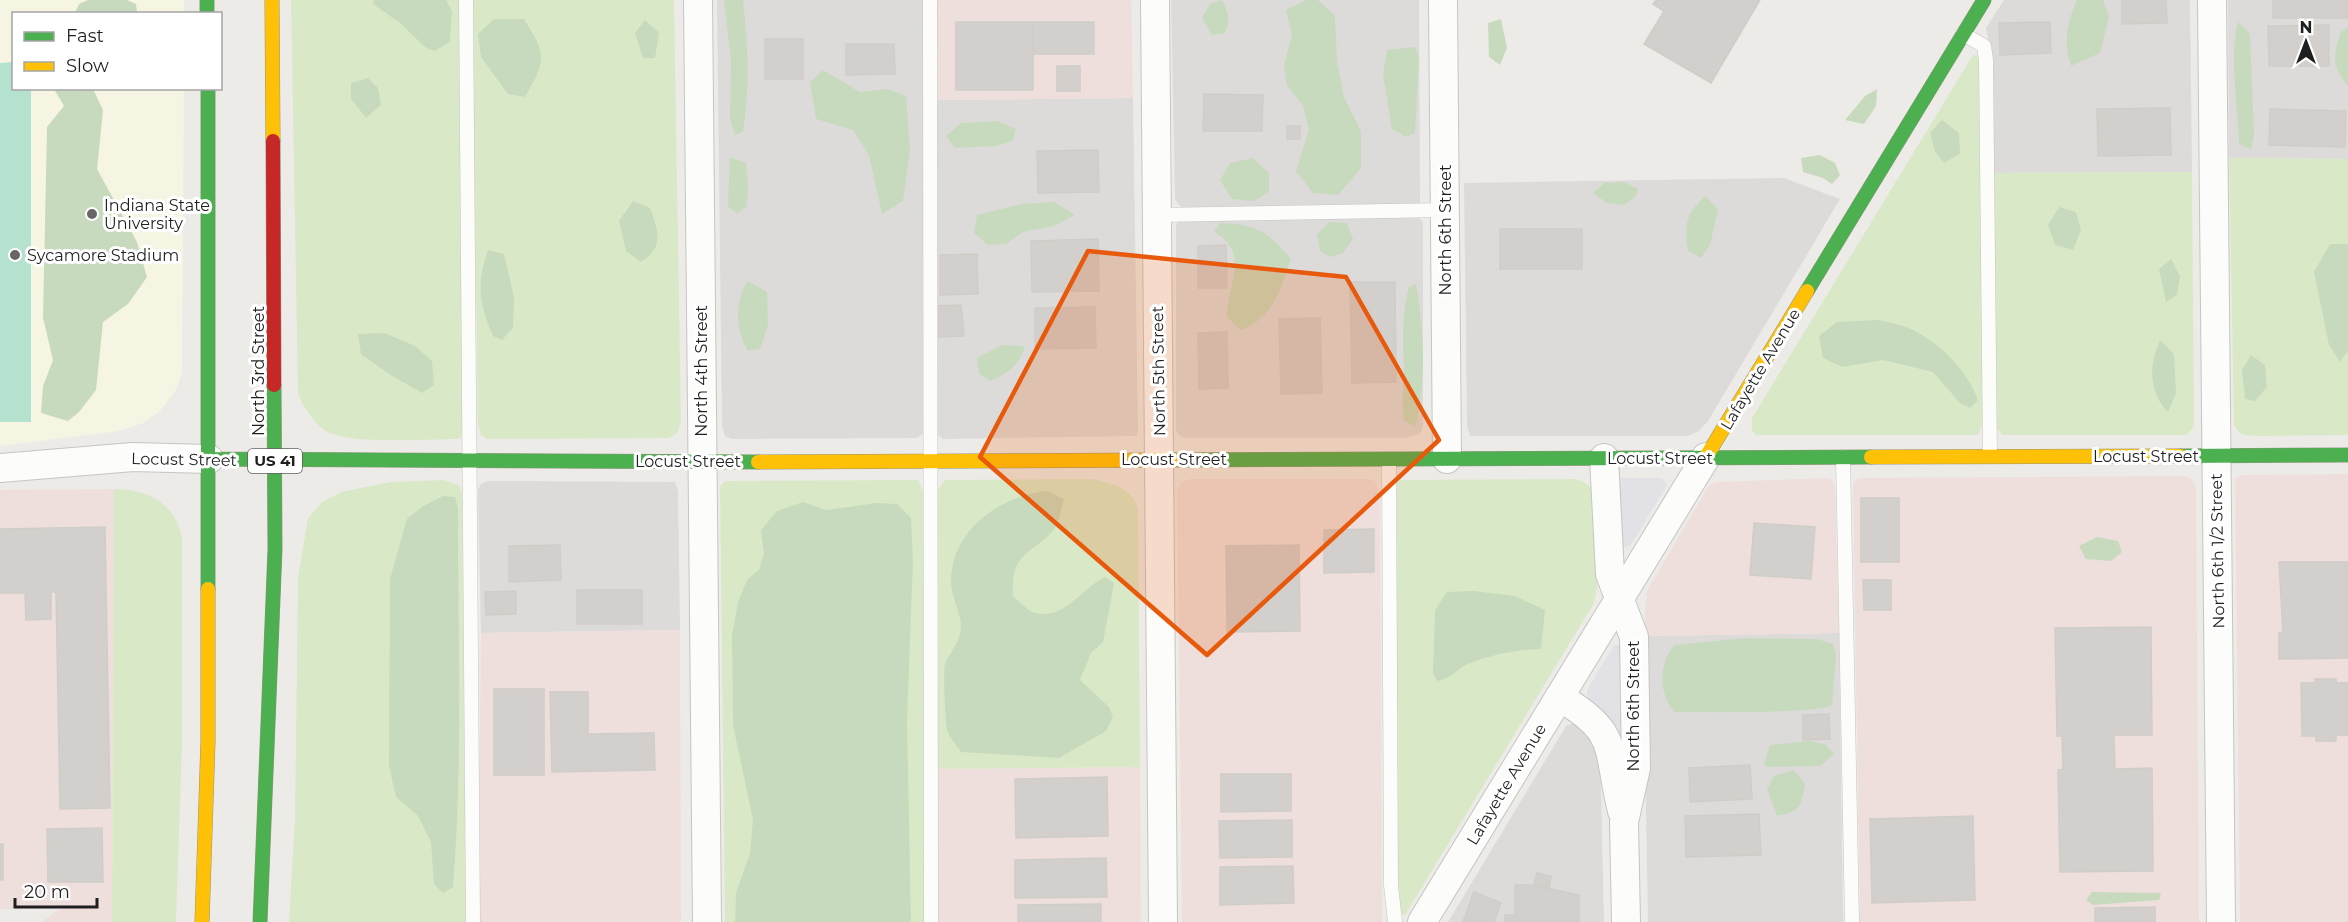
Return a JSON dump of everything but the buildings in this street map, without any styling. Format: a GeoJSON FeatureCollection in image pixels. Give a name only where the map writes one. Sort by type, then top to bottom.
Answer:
{"type":"FeatureCollection","features":[{"type":"Feature","properties":{"kind":"main road","name":"North 3rd Street"},"geometry":{"type":"LineString","coordinates":[[261,922],[275,460],[272,0]]}},
{"type":"Feature","properties":{"kind":"main road","name":"Lafayette Avenue"},"geometry":{"type":"LineString","coordinates":[[1706,457],[1984,0]]}},
{"type":"Feature","properties":{"kind":"main road"},"geometry":{"type":"LineString","coordinates":[[202,922],[207,741],[208,90]]}},
{"type":"Feature","properties":{"kind":"main road","name":"Locust Street"},"geometry":{"type":"LineString","coordinates":[[208,459],[702,462],[2348,455]]}},
{"type":"Feature","properties":{"kind":"street","name":"North 4th Street"},"geometry":{"type":"LineString","coordinates":[[698,0],[707,922]]}},
{"type":"Feature","properties":{"kind":"street","name":"North 5th Street"},"geometry":{"type":"LineString","coordinates":[[1155,0],[1163,922]]}},
{"type":"Feature","properties":{"kind":"street","name":"North 6th Street"},"geometry":{"type":"LineString","coordinates":[[1443,0],[1447,459]]}},
{"type":"Feature","properties":{"kind":"street","name":"North 6th 1/2 Street"},"geometry":{"type":"LineString","coordinates":[[2212,0],[2221,922]]}},
{"type":"Feature","properties":{"kind":"street","name":"Locust Street"},"geometry":{"type":"LineString","coordinates":[[0,468],[133,457],[208,459]]}},
{"type":"Feature","properties":{"kind":"street","name":"Lafayette Avenue"},"geometry":{"type":"LineString","coordinates":[[1422,922],[1706,457]]}},
{"type":"Feature","properties":{"kind":"street","name":"North 6th Street"},"geometry":{"type":"LineString","coordinates":[[1604,458],[1610,574],[1634,637],[1636,768],[1624,822],[1626,922]]}},
{"type":"Feature","properties":{"kind":"street"},"geometry":{"type":"LineString","coordinates":[[1559,697],[1584,711],[1604,733],[1624,822]]}},
{"type":"Feature","properties":{"kind":"lane"},"geometry":{"type":"LineString","coordinates":[[466,0],[473,922]]}},
{"type":"Feature","properties":{"kind":"lane"},"geometry":{"type":"LineString","coordinates":[[930,0],[929,460],[933,750],[932,922]]}},
{"type":"Feature","properties":{"kind":"lane"},"geometry":{"type":"LineString","coordinates":[[1963,34],[1984,46],[1986,60],[1990,456]]}},
{"type":"Feature","properties":{"kind":"lane"},"geometry":{"type":"LineString","coordinates":[[1156,215],[1445,210]]}},
{"type":"Feature","properties":{"kind":"lane"},"geometry":{"type":"LineString","coordinates":[[1843,457],[1851,922]]}},
{"type":"Feature","properties":{"kind":"lane"},"geometry":{"type":"LineString","coordinates":[[1389,459],[1391,885],[1395,922]]}},
{"type":"Feature","properties":{"kind":"highlighted area"},"geometry":{"type":"Polygon","coordinates":[[[1088,251],[1346,277],[1439,440],[1207,655],[980,457],[1088,251]]]}},
{"type":"Feature","properties":{"kind":"shaded area","name":"Indiana State University"},"geometry":{"type":"Polygon","coordinates":[[[0,0],[184,0],[184,12],[12,12],[12,90],[184,90],[182,373],[176,390],[160,411],[143,423],[119,431],[0,446],[0,0]]]}},
{"type":"Feature","properties":{"kind":"shaded area"},"geometry":{"type":"Polygon","coordinates":[[[717,0],[923,0],[924,429],[922,435],[916,438],[732,439],[725,436],[722,427],[717,0]]]}},
{"type":"Feature","properties":{"kind":"shaded area"},"geometry":{"type":"Polygon","coordinates":[[[935,0],[1131,0],[1133,98],[936,100],[935,0]]]}},
{"type":"Feature","properties":{"kind":"shaded area"},"geometry":{"type":"Polygon","coordinates":[[[1171,0],[1419,0],[1420,203],[1411,206],[1183,208],[1179,205],[1175,199],[1171,0]]]}},
{"type":"Feature","properties":{"kind":"shaded area"},"geometry":{"type":"Polygon","coordinates":[[[2004,0],[2190,0],[2192,172],[1994,173],[1992,57],[1986,28],[2004,0]]]}},
{"type":"Feature","properties":{"kind":"shaded area"},"geometry":{"type":"Polygon","coordinates":[[[2228,0],[2348,0],[2348,159],[2229,158],[2228,0]]]}},
{"type":"Feature","properties":{"kind":"shaded area"},"geometry":{"type":"Polygon","coordinates":[[[1133,98],[1138,431],[1136,436],[943,439],[937,434],[936,100],[1133,98]]]}},
{"type":"Feature","properties":{"kind":"shaded area"},"geometry":{"type":"Polygon","coordinates":[[[1784,178],[1840,199],[1708,421],[1699,431],[1688,436],[1470,436],[1467,426],[1464,183],[1784,178]]]}},
{"type":"Feature","properties":{"kind":"shaded area"},"geometry":{"type":"Polygon","coordinates":[[[1415,216],[1421,219],[1423,224],[1423,426],[1420,434],[1405,438],[1184,438],[1179,435],[1176,430],[1176,224],[1180,221],[1415,216]]]}},
{"type":"Feature","properties":{"kind":"shaded area"},"geometry":{"type":"Polygon","coordinates":[[[2348,474],[2348,922],[2240,922],[2235,479],[2242,475],[2348,474]]]}},
{"type":"Feature","properties":{"kind":"shaded area"},"geometry":{"type":"Polygon","coordinates":[[[2185,476],[2191,478],[2196,488],[2199,922],[1860,922],[1853,485],[1858,478],[2185,476]]]}},
{"type":"Feature","properties":{"kind":"shaded area"},"geometry":{"type":"Polygon","coordinates":[[[1662,478],[1667,485],[1631,545],[1621,548],[1618,479],[1662,478]]]}},
{"type":"Feature","properties":{"kind":"shaded area"},"geometry":{"type":"Polygon","coordinates":[[[1830,478],[1835,487],[1839,633],[1643,636],[1647,591],[1708,487],[1715,482],[1830,478]]]}},
{"type":"Feature","properties":{"kind":"shaded area"},"geometry":{"type":"Polygon","coordinates":[[[1189,479],[1370,479],[1376,482],[1380,497],[1382,922],[1182,922],[1177,491],[1181,483],[1189,479]]]}},
{"type":"Feature","properties":{"kind":"shaded area"},"geometry":{"type":"Polygon","coordinates":[[[488,481],[675,482],[678,491],[680,630],[481,633],[478,490],[481,484],[488,481]]]}},
{"type":"Feature","properties":{"kind":"shaded area"},"geometry":{"type":"Polygon","coordinates":[[[114,489],[112,922],[42,922],[59,909],[0,909],[0,490],[114,489]]]}},
{"type":"Feature","properties":{"kind":"shaded area"},"geometry":{"type":"Polygon","coordinates":[[[680,630],[681,922],[478,922],[481,633],[680,630]]]}},
{"type":"Feature","properties":{"kind":"shaded area"},"geometry":{"type":"Polygon","coordinates":[[[1839,633],[1843,922],[1648,922],[1643,636],[1839,633]]]}},
{"type":"Feature","properties":{"kind":"shaded area"},"geometry":{"type":"Polygon","coordinates":[[[1614,645],[1620,645],[1626,769],[1587,696],[1587,690],[1614,645]]]}},
{"type":"Feature","properties":{"kind":"shaded area"},"geometry":{"type":"Polygon","coordinates":[[[1577,724],[1600,752],[1604,922],[1448,922],[1566,726],[1577,724]]]}},
{"type":"Feature","properties":{"kind":"shaded area"},"geometry":{"type":"Polygon","coordinates":[[[1140,767],[1141,922],[938,922],[938,769],[1140,767]]]}},
{"type":"Feature","properties":{"kind":"green space"},"geometry":{"type":"Polygon","coordinates":[[[88,0],[127,0],[136,4],[137,12],[75,12],[79,4],[88,0]]]}},
{"type":"Feature","properties":{"kind":"green space"},"geometry":{"type":"Polygon","coordinates":[[[291,0],[461,0],[463,436],[457,439],[369,440],[337,435],[326,431],[317,423],[298,394],[291,0]]]}},
{"type":"Feature","properties":{"kind":"green space"},"geometry":{"type":"Polygon","coordinates":[[[374,0],[446,0],[452,11],[450,42],[434,51],[425,47],[400,23],[373,4],[374,0]]]}},
{"type":"Feature","properties":{"kind":"green space"},"geometry":{"type":"Polygon","coordinates":[[[472,0],[674,0],[681,422],[677,433],[669,438],[487,439],[481,435],[478,424],[472,0]]]}},
{"type":"Feature","properties":{"kind":"green space"},"geometry":{"type":"Polygon","coordinates":[[[724,0],[743,0],[746,33],[748,66],[745,116],[743,132],[735,135],[730,118],[731,61],[724,0]]]}},
{"type":"Feature","properties":{"kind":"green space"},"geometry":{"type":"Polygon","coordinates":[[[1222,0],[1228,16],[1227,28],[1225,33],[1212,35],[1202,18],[1210,4],[1222,0]]]}},
{"type":"Feature","properties":{"kind":"green space"},"geometry":{"type":"Polygon","coordinates":[[[1306,0],[1318,0],[1335,16],[1337,61],[1344,97],[1361,131],[1361,168],[1338,195],[1313,193],[1296,171],[1309,130],[1303,106],[1287,85],[1284,65],[1292,35],[1286,10],[1306,0]]]}},
{"type":"Feature","properties":{"kind":"green space"},"geometry":{"type":"Polygon","coordinates":[[[2077,0],[2103,0],[2109,17],[2100,53],[2071,66],[2067,49],[2067,33],[2077,0]]]}},
{"type":"Feature","properties":{"kind":"green space"},"geometry":{"type":"Polygon","coordinates":[[[494,19],[524,19],[537,41],[541,58],[540,66],[525,97],[508,94],[481,57],[478,34],[494,19]]]}},
{"type":"Feature","properties":{"kind":"green space"},"geometry":{"type":"Polygon","coordinates":[[[1501,19],[1507,48],[1500,65],[1489,57],[1488,23],[1501,19]]]}},
{"type":"Feature","properties":{"kind":"green space"},"geometry":{"type":"Polygon","coordinates":[[[645,20],[659,33],[655,58],[643,58],[635,33],[645,20]]]}},
{"type":"Feature","properties":{"kind":"green space"},"geometry":{"type":"Polygon","coordinates":[[[2238,22],[2250,34],[2254,135],[2251,149],[2239,144],[2234,65],[2238,22]]]}},
{"type":"Feature","properties":{"kind":"green space"},"geometry":{"type":"Polygon","coordinates":[[[2348,27],[2347,85],[2338,72],[2335,54],[2341,32],[2348,27]]]}},
{"type":"Feature","properties":{"kind":"green space"},"geometry":{"type":"Polygon","coordinates":[[[1415,47],[1419,56],[1415,133],[1406,137],[1392,129],[1383,74],[1387,50],[1415,47]]]}},
{"type":"Feature","properties":{"kind":"green space"},"geometry":{"type":"Polygon","coordinates":[[[1973,55],[1981,56],[1985,417],[1978,435],[1756,435],[1752,430],[1752,418],[1973,55]]]}},
{"type":"Feature","properties":{"kind":"green space","name":"Sycamore Stadium"},"geometry":{"type":"Polygon","coordinates":[[[12,62],[12,90],[31,90],[31,422],[0,422],[0,63],[12,62]]]}},
{"type":"Feature","properties":{"kind":"green space"},"geometry":{"type":"Polygon","coordinates":[[[823,70],[860,92],[888,89],[906,96],[910,150],[903,201],[882,214],[869,155],[853,130],[816,119],[810,82],[823,70]]]}},
{"type":"Feature","properties":{"kind":"green space"},"geometry":{"type":"Polygon","coordinates":[[[368,78],[378,88],[381,105],[366,118],[351,99],[351,83],[368,78]]]}},
{"type":"Feature","properties":{"kind":"green space"},"geometry":{"type":"Polygon","coordinates":[[[1877,89],[1876,106],[1864,124],[1845,120],[1865,96],[1877,89]]]}},
{"type":"Feature","properties":{"kind":"green space"},"geometry":{"type":"Polygon","coordinates":[[[55,90],[93,90],[103,110],[97,169],[137,242],[147,277],[128,304],[103,322],[96,390],[79,412],[68,421],[41,413],[43,386],[53,360],[43,318],[47,127],[64,106],[55,90]]]}},
{"type":"Feature","properties":{"kind":"green space"},"geometry":{"type":"Polygon","coordinates":[[[1942,120],[1959,133],[1960,154],[1944,163],[1935,152],[1930,133],[1942,120]]]}},
{"type":"Feature","properties":{"kind":"green space"},"geometry":{"type":"Polygon","coordinates":[[[997,121],[1016,129],[1013,141],[996,146],[955,148],[946,136],[961,123],[997,121]]]}},
{"type":"Feature","properties":{"kind":"green space"},"geometry":{"type":"Polygon","coordinates":[[[1820,155],[1835,163],[1840,175],[1832,184],[1823,178],[1803,172],[1801,158],[1820,155]]]}},
{"type":"Feature","properties":{"kind":"green space"},"geometry":{"type":"Polygon","coordinates":[[[730,157],[746,163],[748,190],[746,207],[737,214],[728,206],[730,157]]]}},
{"type":"Feature","properties":{"kind":"green space"},"geometry":{"type":"Polygon","coordinates":[[[1253,158],[1269,173],[1269,192],[1254,201],[1232,199],[1220,180],[1230,163],[1253,158]]]}},
{"type":"Feature","properties":{"kind":"green space"},"geometry":{"type":"Polygon","coordinates":[[[2229,158],[2348,159],[2348,435],[2251,436],[2244,435],[2234,424],[2229,158]]]}},
{"type":"Feature","properties":{"kind":"green space"},"geometry":{"type":"Polygon","coordinates":[[[2192,172],[2194,426],[2187,435],[2003,435],[1996,427],[1994,173],[2192,172]]]}},
{"type":"Feature","properties":{"kind":"green space"},"geometry":{"type":"Polygon","coordinates":[[[1624,182],[1638,189],[1635,197],[1624,205],[1607,203],[1593,193],[1604,183],[1624,182]]]}},
{"type":"Feature","properties":{"kind":"green space"},"geometry":{"type":"Polygon","coordinates":[[[1706,196],[1718,210],[1710,245],[1701,258],[1688,251],[1686,227],[1690,214],[1706,196]]]}},
{"type":"Feature","properties":{"kind":"green space"},"geometry":{"type":"Polygon","coordinates":[[[633,201],[650,208],[658,238],[654,250],[641,262],[626,251],[619,221],[633,201]]]}},
{"type":"Feature","properties":{"kind":"green space"},"geometry":{"type":"Polygon","coordinates":[[[1054,202],[1075,215],[1054,226],[1023,232],[1006,244],[988,245],[974,233],[977,215],[1021,204],[1054,202]]]}},
{"type":"Feature","properties":{"kind":"green space"},"geometry":{"type":"Polygon","coordinates":[[[2059,207],[2076,212],[2081,230],[2073,250],[2055,245],[2048,225],[2059,207]]]}},
{"type":"Feature","properties":{"kind":"green space"},"geometry":{"type":"Polygon","coordinates":[[[1329,222],[1347,223],[1353,239],[1343,253],[1330,257],[1320,251],[1317,235],[1329,222]]]}},
{"type":"Feature","properties":{"kind":"green space"},"geometry":{"type":"Polygon","coordinates":[[[1220,223],[1243,225],[1260,231],[1275,242],[1291,259],[1279,292],[1268,311],[1260,319],[1240,330],[1227,317],[1234,259],[1232,249],[1214,232],[1220,223]]]}},
{"type":"Feature","properties":{"kind":"green space"},"geometry":{"type":"Polygon","coordinates":[[[2330,244],[2348,244],[2348,351],[2340,362],[2329,345],[2314,272],[2330,244]]]}},
{"type":"Feature","properties":{"kind":"green space"},"geometry":{"type":"Polygon","coordinates":[[[488,250],[504,254],[514,297],[513,328],[502,340],[493,336],[482,304],[482,274],[488,250]]]}},
{"type":"Feature","properties":{"kind":"green space"},"geometry":{"type":"Polygon","coordinates":[[[2171,259],[2180,276],[2177,295],[2166,302],[2159,269],[2171,259]]]}},
{"type":"Feature","properties":{"kind":"green space"},"geometry":{"type":"Polygon","coordinates":[[[747,281],[767,292],[768,325],[760,349],[748,351],[741,334],[738,316],[740,298],[747,281]]]}},
{"type":"Feature","properties":{"kind":"green space"},"geometry":{"type":"Polygon","coordinates":[[[1416,284],[1421,319],[1423,375],[1415,427],[1404,420],[1403,414],[1403,340],[1409,287],[1416,284]]]}},
{"type":"Feature","properties":{"kind":"green space"},"geometry":{"type":"Polygon","coordinates":[[[1879,320],[1911,329],[1935,344],[1953,360],[1968,379],[1978,400],[1970,408],[1960,403],[1933,372],[1883,360],[1842,367],[1823,358],[1819,336],[1837,322],[1879,320]]]}},
{"type":"Feature","properties":{"kind":"green space"},"geometry":{"type":"Polygon","coordinates":[[[385,333],[415,346],[432,361],[434,385],[422,393],[361,354],[358,334],[385,333]]]}},
{"type":"Feature","properties":{"kind":"green space"},"geometry":{"type":"Polygon","coordinates":[[[2160,340],[2174,354],[2176,393],[2168,412],[2157,396],[2152,378],[2156,349],[2160,340]]]}},
{"type":"Feature","properties":{"kind":"green space"},"geometry":{"type":"Polygon","coordinates":[[[1002,345],[1025,346],[1020,359],[1012,368],[990,381],[979,374],[977,358],[1002,345]]]}},
{"type":"Feature","properties":{"kind":"green space"},"geometry":{"type":"Polygon","coordinates":[[[2251,355],[2265,365],[2267,387],[2255,401],[2245,399],[2242,370],[2251,355]]]}},
{"type":"Feature","properties":{"kind":"green space"},"geometry":{"type":"Polygon","coordinates":[[[1092,479],[1120,487],[1131,495],[1138,508],[1140,767],[938,769],[937,490],[945,480],[1092,479]]]}},
{"type":"Feature","properties":{"kind":"green space"},"geometry":{"type":"Polygon","coordinates":[[[1575,479],[1588,485],[1595,498],[1597,587],[1594,603],[1405,915],[1401,913],[1396,897],[1397,480],[1575,479]]]}},
{"type":"Feature","properties":{"kind":"green space"},"geometry":{"type":"Polygon","coordinates":[[[443,480],[459,485],[462,493],[466,922],[289,922],[295,818],[298,578],[308,518],[322,502],[341,492],[391,482],[443,480]]]}},
{"type":"Feature","properties":{"kind":"green space"},"geometry":{"type":"Polygon","coordinates":[[[918,480],[923,492],[925,922],[725,922],[720,486],[726,481],[918,480]]]}},
{"type":"Feature","properties":{"kind":"green space"},"geometry":{"type":"Polygon","coordinates":[[[114,489],[138,492],[158,500],[173,516],[182,538],[182,743],[176,922],[112,922],[114,489]]]}},
{"type":"Feature","properties":{"kind":"green space"},"geometry":{"type":"Polygon","coordinates":[[[1047,491],[1064,499],[1058,520],[1053,531],[1018,563],[1013,582],[1013,596],[1030,611],[1046,614],[1065,607],[1105,577],[1114,583],[1103,642],[1091,653],[1080,680],[1109,707],[1113,717],[1106,731],[1059,758],[961,752],[948,733],[944,677],[945,664],[961,632],[951,588],[953,563],[959,547],[981,519],[1012,500],[1047,491]]]}},
{"type":"Feature","properties":{"kind":"green space"},"geometry":{"type":"Polygon","coordinates":[[[443,496],[455,497],[458,508],[459,698],[458,792],[453,887],[443,893],[434,884],[431,842],[418,816],[396,797],[389,766],[390,579],[407,519],[423,506],[443,496]]]}},
{"type":"Feature","properties":{"kind":"green space"},"geometry":{"type":"Polygon","coordinates":[[[803,502],[826,510],[877,503],[897,504],[911,518],[913,560],[907,721],[911,922],[735,922],[736,893],[750,853],[753,820],[733,725],[732,636],[738,602],[747,580],[759,570],[764,553],[761,530],[777,511],[803,502]]]}},
{"type":"Feature","properties":{"kind":"green space"},"geometry":{"type":"Polygon","coordinates":[[[2097,537],[2118,541],[2122,552],[2111,561],[2086,559],[2079,546],[2097,537]]]}},
{"type":"Feature","properties":{"kind":"green space"},"geometry":{"type":"Polygon","coordinates":[[[1474,591],[1515,596],[1545,610],[1541,649],[1505,653],[1479,660],[1437,681],[1433,673],[1435,610],[1447,592],[1474,591]]]}},
{"type":"Feature","properties":{"kind":"green space"},"geometry":{"type":"Polygon","coordinates":[[[1745,638],[1817,639],[1833,644],[1836,656],[1832,705],[1823,708],[1784,711],[1674,712],[1665,696],[1662,678],[1665,661],[1674,645],[1745,638]]]}},
{"type":"Feature","properties":{"kind":"green space"},"geometry":{"type":"Polygon","coordinates":[[[1809,741],[1825,744],[1834,754],[1820,766],[1767,767],[1764,764],[1770,745],[1809,741]]]}},
{"type":"Feature","properties":{"kind":"green space"},"geometry":{"type":"Polygon","coordinates":[[[1794,770],[1805,784],[1801,802],[1791,812],[1777,816],[1767,789],[1774,776],[1794,770]]]}},
{"type":"Feature","properties":{"kind":"green space"},"geometry":{"type":"Polygon","coordinates":[[[2092,892],[2161,893],[2159,900],[2093,905],[2086,900],[2092,892]]]}},
{"type":"Feature","properties":{"kind":"traffic: fast"},"geometry":{"type":"LineString","coordinates":[[207,0],[207,12]]}},
{"type":"Feature","properties":{"kind":"traffic: fast"},"geometry":{"type":"LineString","coordinates":[[1807,291],[1984,0]]}},
{"type":"Feature","properties":{"kind":"traffic: fast"},"geometry":{"type":"LineString","coordinates":[[208,90],[208,589]]}},
{"type":"Feature","properties":{"kind":"traffic: fast"},"geometry":{"type":"LineString","coordinates":[[260,922],[275,549],[274,385]]}},
{"type":"Feature","properties":{"kind":"traffic: fast"},"geometry":{"type":"LineString","coordinates":[[2180,456],[2348,455]]}},
{"type":"Feature","properties":{"kind":"traffic: fast"},"geometry":{"type":"LineString","coordinates":[[1174,460],[1871,457]]}},
{"type":"Feature","properties":{"kind":"traffic: fast"},"geometry":{"type":"LineString","coordinates":[[209,459],[758,462]]}},
{"type":"Feature","properties":{"kind":"traffic: slow"},"geometry":{"type":"LineString","coordinates":[[272,0],[273,141]]}},
{"type":"Feature","properties":{"kind":"traffic: slow"},"geometry":{"type":"LineString","coordinates":[[1706,457],[1807,291]]}},
{"type":"Feature","properties":{"kind":"traffic: slow"},"geometry":{"type":"LineString","coordinates":[[1871,457],[2180,456]]}},
{"type":"Feature","properties":{"kind":"traffic: slow"},"geometry":{"type":"LineString","coordinates":[[758,462],[1174,460]]}},
{"type":"Feature","properties":{"kind":"traffic: slow"},"geometry":{"type":"LineString","coordinates":[[202,922],[208,741],[208,589]]}},
{"type":"Feature","properties":{"kind":"traffic: jam"},"geometry":{"type":"LineString","coordinates":[[273,141],[274,385]]}},
{"type":"Feature","properties":{"kind":"place","name":"Indiana State University"},"geometry":{"type":"Point","coordinates":[92,214]}},
{"type":"Feature","properties":{"kind":"place","name":"Sycamore Stadium"},"geometry":{"type":"Point","coordinates":[15,255]}}]}
